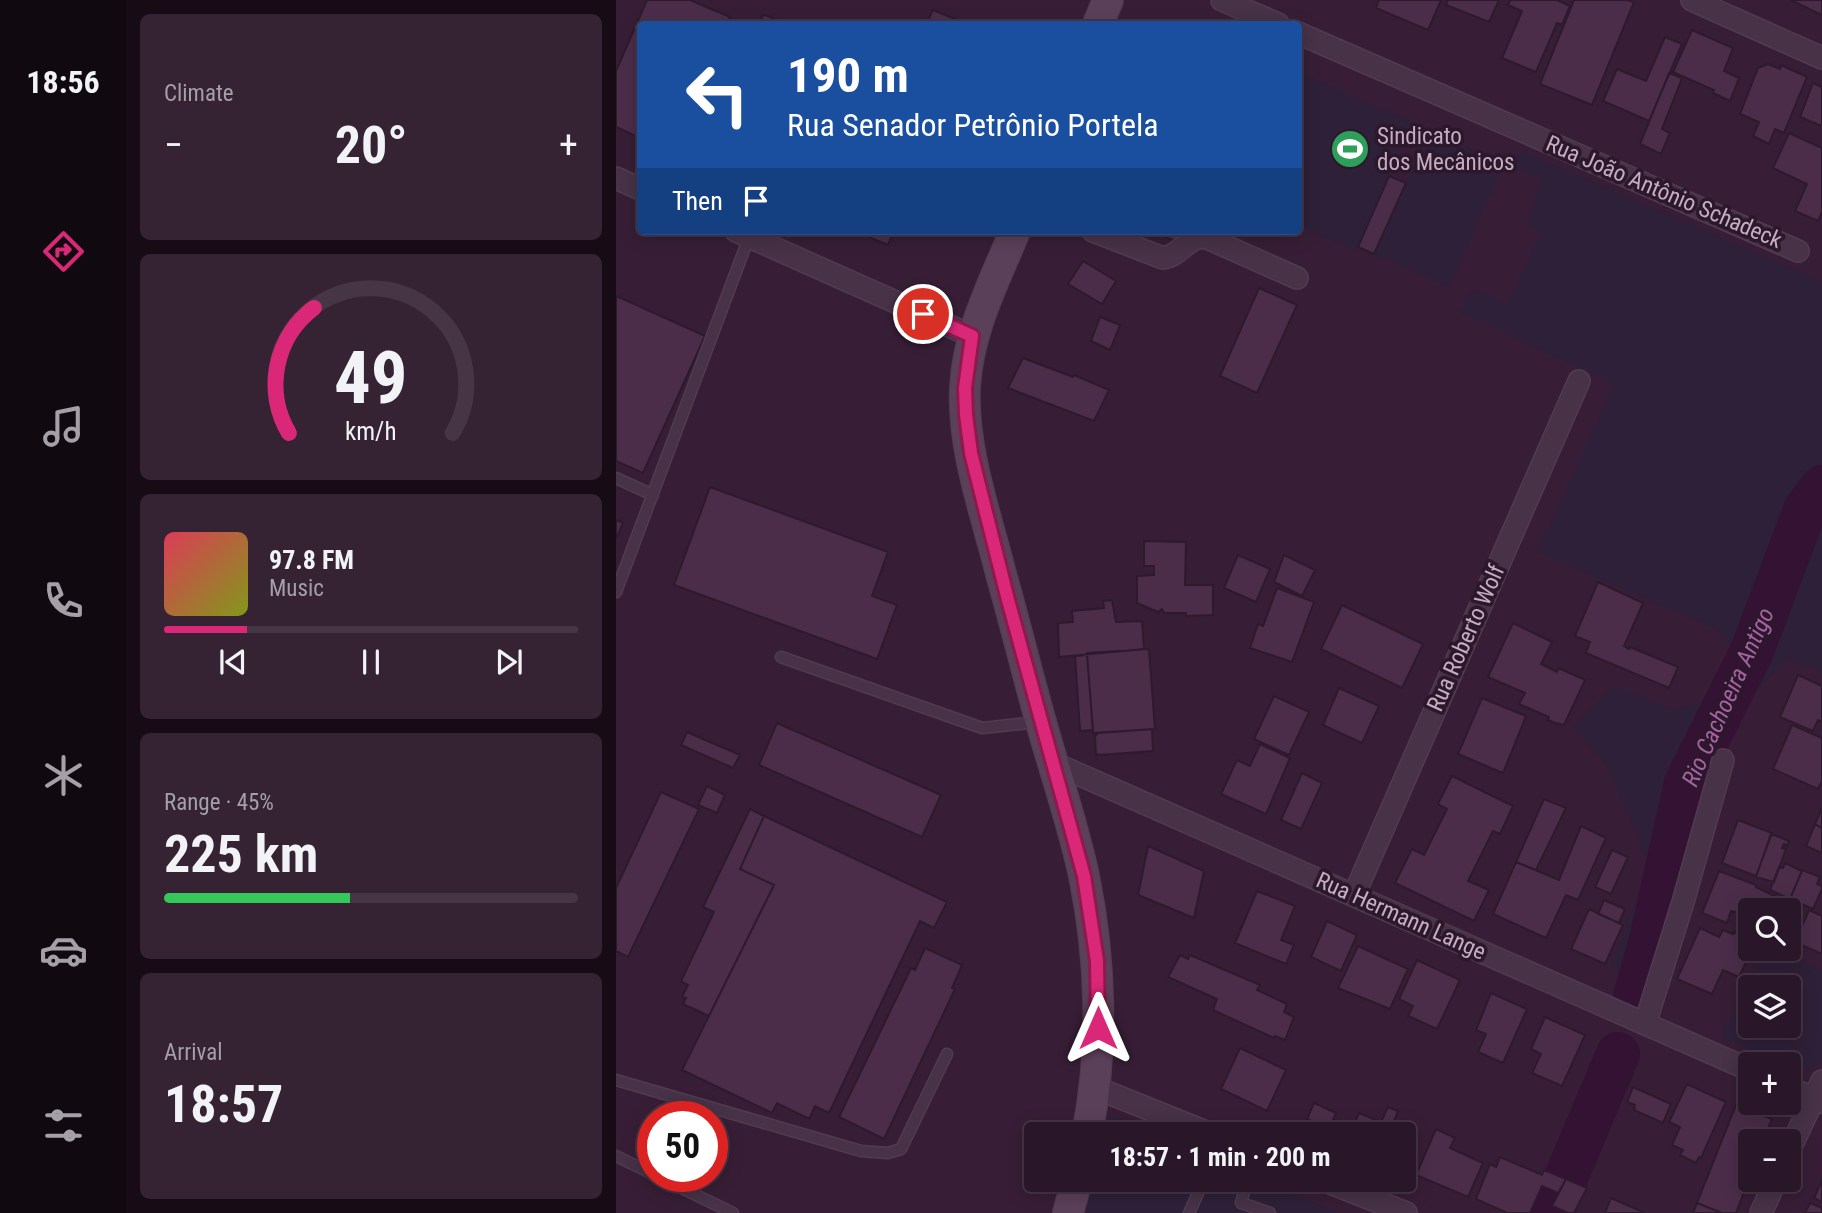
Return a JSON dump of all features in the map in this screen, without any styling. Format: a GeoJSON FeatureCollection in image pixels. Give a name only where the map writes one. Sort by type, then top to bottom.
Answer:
{"type":"FeatureCollection","features":[{"type":"Feature","properties":{"kind":"main road"},"geometry":{"type":"LineString","coordinates":[[1099,21],[1108,0]]}},
{"type":"Feature","properties":{"kind":"main road"},"geometry":{"type":"LineString","coordinates":[[1013,235],[972,336],[965,388],[966,415],[971,453],[1084,876],[1097,961],[1098,1028],[1089,1122]]}},
{"type":"Feature","properties":{"kind":"main road"},"geometry":{"type":"LineString","coordinates":[[1068,1213],[1074,1192]]}},
{"type":"Feature","properties":{"kind":"street"},"geometry":{"type":"LineString","coordinates":[[1222,0],[1271,21]]}},
{"type":"Feature","properties":{"kind":"street"},"geometry":{"type":"LineString","coordinates":[[1692,0],[1822,58]]}},
{"type":"Feature","properties":{"kind":"street","name":"Rua João Antônio Schadeck"},"geometry":{"type":"LineString","coordinates":[[1302,35],[1798,251]]}},
{"type":"Feature","properties":{"kind":"street"},"geometry":{"type":"LineString","coordinates":[[616,178],[637,188]]}},
{"type":"Feature","properties":{"kind":"street"},"geometry":{"type":"LineString","coordinates":[[745,235],[972,336]]}},
{"type":"Feature","properties":{"kind":"street"},"geometry":{"type":"LineString","coordinates":[[1103,235],[1163,258],[1171,257],[1193,239],[1205,237],[1297,278]]}},
{"type":"Feature","properties":{"kind":"street","name":"Rua Roberto Wolf"},"geometry":{"type":"LineString","coordinates":[[1354,895],[1579,381]]}},
{"type":"Feature","properties":{"kind":"street"},"geometry":{"type":"LineString","coordinates":[[1645,1024],[1684,902],[1723,760]]}},
{"type":"Feature","properties":{"kind":"street","name":"Rua Hermann Lange"},"geometry":{"type":"LineString","coordinates":[[1053,763],[1738,1065]]}},
{"type":"Feature","properties":{"kind":"street"},"geometry":{"type":"LineString","coordinates":[[1094,1087],[1181,1122]]}},
{"type":"Feature","properties":{"kind":"street"},"geometry":{"type":"LineString","coordinates":[[1801,1090],[1819,1094],[1801,1129]]}},
{"type":"Feature","properties":{"kind":"street"},"geometry":{"type":"LineString","coordinates":[[1353,1192],[1406,1213]]}},
{"type":"Feature","properties":{"kind":"street"},"geometry":{"type":"LineString","coordinates":[[1761,1213],[1771,1192]]}},
{"type":"Feature","properties":{"kind":"lane"},"geometry":{"type":"LineString","coordinates":[[616,592],[653,495],[743,235]]}},
{"type":"Feature","properties":{"kind":"lane"},"geometry":{"type":"LineString","coordinates":[[616,478],[653,495]]}},
{"type":"Feature","properties":{"kind":"lane"},"geometry":{"type":"LineString","coordinates":[[781,657],[982,728],[1041,722]]}},
{"type":"Feature","properties":{"kind":"lane"},"geometry":{"type":"LineString","coordinates":[[616,1080],[861,1151],[888,1153],[901,1150],[947,1054]]}},
{"type":"Feature","properties":{"kind":"lane"},"geometry":{"type":"LineString","coordinates":[[616,1156],[637,1166]]}},
{"type":"Feature","properties":{"kind":"lane"},"geometry":{"type":"LineString","coordinates":[[690,1192],[733,1213]]}},
{"type":"Feature","properties":{"kind":"lane"},"geometry":{"type":"LineString","coordinates":[[1189,1213],[1199,1192]]}},
{"type":"Feature","properties":{"kind":"lane"},"geometry":{"type":"LineString","coordinates":[[1240,1208],[1270,1213]]}},
{"type":"Feature","properties":{"kind":"shaded area","name":"Sindicato dos Mecânicos"},"geometry":{"type":"Polygon","coordinates":[[[1302,73],[1412,122],[1356,251],[1302,227],[1302,73]]]}},
{"type":"Feature","properties":{"kind":"shaded area"},"geometry":{"type":"Polygon","coordinates":[[[1429,130],[1504,163],[1449,287],[1374,254],[1429,130]]]}},
{"type":"Feature","properties":{"kind":"shaded area"},"geometry":{"type":"Polygon","coordinates":[[[1520,150],[1822,281],[1822,671],[1788,660],[1751,694],[1716,757],[1651,991],[1611,967],[1649,864],[1607,767],[1573,726],[1614,686],[1672,709],[1707,701],[1732,648],[1715,628],[1537,552],[1615,384],[1457,311],[1473,289],[1507,304],[1541,233],[1527,223],[1541,179],[1510,168],[1520,150]]]}},
{"type":"Feature","properties":{"kind":"shaded area"},"geometry":{"type":"Polygon","coordinates":[[[1801,960],[1822,970],[1822,1061],[1808,1069],[1801,1067],[1801,1052],[1755,1052],[1720,1037],[1738,1003],[1738,1038],[1801,1038],[1801,975],[1753,975],[1761,961],[1801,960]]]}},
{"type":"Feature","properties":{"kind":"shaded area"},"geometry":{"type":"Polygon","coordinates":[[[1109,1114],[1128,1122],[1107,1122],[1109,1114]]]}},
{"type":"Feature","properties":{"kind":"shaded area"},"geometry":{"type":"Polygon","coordinates":[[[1090,1192],[1289,1192],[1338,1213],[1085,1213],[1090,1192]]]}},
{"type":"Feature","properties":{"kind":"building"},"geometry":{"type":"Polygon","coordinates":[[[647,0],[690,0],[730,17],[728,21],[638,21],[647,0]]]}},
{"type":"Feature","properties":{"kind":"building"},"geometry":{"type":"Polygon","coordinates":[[[1379,0],[1441,0],[1428,30],[1376,8],[1379,0]]]}},
{"type":"Feature","properties":{"kind":"building"},"geometry":{"type":"Polygon","coordinates":[[[1448,0],[1499,0],[1489,22],[1446,5],[1448,0]]]}},
{"type":"Feature","properties":{"kind":"building"},"geometry":{"type":"Polygon","coordinates":[[[1510,0],[1557,0],[1570,6],[1562,25],[1557,23],[1536,72],[1502,58],[1522,11],[1508,5],[1510,0]]]}},
{"type":"Feature","properties":{"kind":"building"},"geometry":{"type":"Polygon","coordinates":[[[1574,0],[1634,2],[1592,105],[1540,84],[1574,0]]]}},
{"type":"Feature","properties":{"kind":"building"},"geometry":{"type":"Polygon","coordinates":[[[1791,0],[1822,0],[1822,15],[1791,0]]]}},
{"type":"Feature","properties":{"kind":"building"},"geometry":{"type":"Polygon","coordinates":[[[933,10],[960,21],[928,21],[933,10]]]}},
{"type":"Feature","properties":{"kind":"building"},"geometry":{"type":"Polygon","coordinates":[[[763,15],[779,21],[760,21],[763,15]]]}},
{"type":"Feature","properties":{"kind":"building"},"geometry":{"type":"Polygon","coordinates":[[[637,23],[637,137],[616,127],[616,71],[637,23]]]}},
{"type":"Feature","properties":{"kind":"building"},"geometry":{"type":"Polygon","coordinates":[[[1692,30],[1733,48],[1724,71],[1739,78],[1730,101],[1713,93],[1714,90],[1673,72],[1692,30]]]}},
{"type":"Feature","properties":{"kind":"building"},"geometry":{"type":"Polygon","coordinates":[[[1665,37],[1682,44],[1649,121],[1603,101],[1617,69],[1646,81],[1665,37]]]}},
{"type":"Feature","properties":{"kind":"building"},"geometry":{"type":"Polygon","coordinates":[[[1768,64],[1780,69],[1781,65],[1807,77],[1784,133],[1775,129],[1769,144],[1753,136],[1759,122],[1740,114],[1758,68],[1768,64]]]}},
{"type":"Feature","properties":{"kind":"building"},"geometry":{"type":"Polygon","coordinates":[[[1669,73],[1682,78],[1662,129],[1670,133],[1661,154],[1640,144],[1669,73]]]}},
{"type":"Feature","properties":{"kind":"building"},"geometry":{"type":"Polygon","coordinates":[[[1813,83],[1822,87],[1822,126],[1800,117],[1813,83]]]}},
{"type":"Feature","properties":{"kind":"building"},"geometry":{"type":"Polygon","coordinates":[[[1789,133],[1822,148],[1822,212],[1818,221],[1795,211],[1807,184],[1773,168],[1789,133]]]}},
{"type":"Feature","properties":{"kind":"building"},"geometry":{"type":"Polygon","coordinates":[[[1389,176],[1406,183],[1374,254],[1358,247],[1389,176]]]}},
{"type":"Feature","properties":{"kind":"building"},"geometry":{"type":"Polygon","coordinates":[[[864,235],[892,235],[888,245],[864,235]]]}},
{"type":"Feature","properties":{"kind":"building"},"geometry":{"type":"Polygon","coordinates":[[[1160,235],[1180,235],[1177,242],[1160,235]]]}},
{"type":"Feature","properties":{"kind":"building"},"geometry":{"type":"Polygon","coordinates":[[[1083,261],[1116,281],[1102,304],[1068,284],[1083,261]]]}},
{"type":"Feature","properties":{"kind":"building"},"geometry":{"type":"Polygon","coordinates":[[[1259,288],[1297,305],[1257,393],[1220,376],[1259,288]]]}},
{"type":"Feature","properties":{"kind":"building"},"geometry":{"type":"Polygon","coordinates":[[[616,296],[705,336],[643,473],[616,461],[616,296]]]}},
{"type":"Feature","properties":{"kind":"building"},"geometry":{"type":"Polygon","coordinates":[[[1100,317],[1120,325],[1110,350],[1091,341],[1100,317]]]}},
{"type":"Feature","properties":{"kind":"building"},"geometry":{"type":"Polygon","coordinates":[[[1023,358],[1109,390],[1094,421],[1008,388],[1023,358]]]}},
{"type":"Feature","properties":{"kind":"building"},"geometry":{"type":"Polygon","coordinates":[[[710,487],[888,552],[872,596],[897,605],[877,659],[674,585],[710,487]]]}},
{"type":"Feature","properties":{"kind":"building"},"geometry":{"type":"Polygon","coordinates":[[[616,520],[623,523],[616,539],[616,520]]]}},
{"type":"Feature","properties":{"kind":"building"},"geometry":{"type":"Polygon","coordinates":[[[1144,541],[1186,542],[1185,585],[1213,585],[1213,615],[1186,616],[1186,613],[1164,613],[1162,609],[1158,612],[1137,603],[1137,576],[1154,575],[1154,566],[1144,566],[1144,541]]]}},
{"type":"Feature","properties":{"kind":"building"},"geometry":{"type":"Polygon","coordinates":[[[1238,555],[1270,569],[1256,602],[1224,588],[1238,555]]]}},
{"type":"Feature","properties":{"kind":"building"},"geometry":{"type":"Polygon","coordinates":[[[1284,555],[1315,570],[1302,596],[1274,582],[1284,555]]]}},
{"type":"Feature","properties":{"kind":"building"},"geometry":{"type":"Polygon","coordinates":[[[1598,582],[1643,603],[1624,646],[1678,667],[1669,688],[1586,653],[1590,642],[1575,636],[1598,582]]]}},
{"type":"Feature","properties":{"kind":"building"},"geometry":{"type":"Polygon","coordinates":[[[1277,588],[1314,602],[1292,662],[1250,648],[1258,624],[1263,626],[1277,588]]]}},
{"type":"Feature","properties":{"kind":"building"},"geometry":{"type":"Polygon","coordinates":[[[1112,600],[1116,622],[1142,621],[1144,649],[1059,657],[1058,623],[1073,622],[1072,611],[1104,608],[1103,601],[1112,600]]]}},
{"type":"Feature","properties":{"kind":"building"},"geometry":{"type":"Polygon","coordinates":[[[1342,605],[1423,644],[1402,688],[1321,649],[1342,605]]]}},
{"type":"Feature","properties":{"kind":"building"},"geometry":{"type":"Polygon","coordinates":[[[1513,623],[1552,642],[1541,664],[1557,672],[1559,668],[1585,680],[1564,725],[1548,720],[1549,717],[1519,704],[1525,693],[1488,677],[1513,623]]]}},
{"type":"Feature","properties":{"kind":"building"},"geometry":{"type":"Polygon","coordinates":[[[1149,649],[1155,729],[1093,733],[1087,653],[1149,649]]]}},
{"type":"Feature","properties":{"kind":"building"},"geometry":{"type":"Polygon","coordinates":[[[1087,655],[1093,730],[1080,731],[1075,656],[1087,655]]]}},
{"type":"Feature","properties":{"kind":"building"},"geometry":{"type":"Polygon","coordinates":[[[1798,675],[1822,686],[1822,722],[1818,720],[1813,731],[1780,717],[1798,675]]]}},
{"type":"Feature","properties":{"kind":"building"},"geometry":{"type":"Polygon","coordinates":[[[1339,688],[1379,706],[1362,743],[1323,725],[1339,688]]]}},
{"type":"Feature","properties":{"kind":"building"},"geometry":{"type":"Polygon","coordinates":[[[1274,696],[1309,712],[1289,755],[1254,739],[1274,696]]]}},
{"type":"Feature","properties":{"kind":"building"},"geometry":{"type":"Polygon","coordinates":[[[1482,698],[1526,716],[1503,773],[1458,754],[1482,698]]]}},
{"type":"Feature","properties":{"kind":"building"},"geometry":{"type":"Polygon","coordinates":[[[777,723],[941,795],[922,837],[759,765],[777,723]]]}},
{"type":"Feature","properties":{"kind":"building"},"geometry":{"type":"Polygon","coordinates":[[[1792,725],[1822,738],[1822,781],[1818,789],[1773,769],[1792,725]]]}},
{"type":"Feature","properties":{"kind":"building"},"geometry":{"type":"Polygon","coordinates":[[[1152,729],[1153,751],[1096,754],[1095,736],[1098,733],[1152,729]]]}},
{"type":"Feature","properties":{"kind":"building"},"geometry":{"type":"Polygon","coordinates":[[[687,732],[740,755],[733,768],[681,745],[687,732]]]}},
{"type":"Feature","properties":{"kind":"building"},"geometry":{"type":"Polygon","coordinates":[[[1260,744],[1290,758],[1266,814],[1221,794],[1237,760],[1250,766],[1260,744]]]}},
{"type":"Feature","properties":{"kind":"building"},"geometry":{"type":"Polygon","coordinates":[[[1302,773],[1322,783],[1301,829],[1281,820],[1302,773]]]}},
{"type":"Feature","properties":{"kind":"building"},"geometry":{"type":"Polygon","coordinates":[[[1452,776],[1513,806],[1500,834],[1493,831],[1468,881],[1489,890],[1474,921],[1395,883],[1412,849],[1424,855],[1447,809],[1438,804],[1452,776]]]}},
{"type":"Feature","properties":{"kind":"building"},"geometry":{"type":"Polygon","coordinates":[[[707,786],[725,795],[717,813],[698,805],[707,786]]]}},
{"type":"Feature","properties":{"kind":"building"},"geometry":{"type":"Polygon","coordinates":[[[661,792],[699,809],[628,957],[616,951],[616,888],[661,792]]]}},
{"type":"Feature","properties":{"kind":"building"},"geometry":{"type":"Polygon","coordinates":[[[1544,799],[1566,808],[1536,870],[1516,862],[1544,799]]]}},
{"type":"Feature","properties":{"kind":"building"},"geometry":{"type":"Polygon","coordinates":[[[1822,808],[1822,828],[1815,824],[1822,808]]]}},
{"type":"Feature","properties":{"kind":"building"},"geometry":{"type":"Polygon","coordinates":[[[750,809],[764,816],[740,869],[774,885],[709,1016],[683,1004],[686,998],[682,997],[688,985],[681,981],[714,912],[703,907],[750,809]]]}},
{"type":"Feature","properties":{"kind":"building"},"geometry":{"type":"Polygon","coordinates":[[[764,816],[947,902],[934,928],[920,921],[829,1113],[815,1106],[809,1119],[777,1103],[772,1113],[682,1070],[774,885],[740,869],[764,816]]]}},
{"type":"Feature","properties":{"kind":"building"},"geometry":{"type":"Polygon","coordinates":[[[1738,820],[1772,833],[1756,876],[1722,863],[1738,820]]]}},
{"type":"Feature","properties":{"kind":"building"},"geometry":{"type":"Polygon","coordinates":[[[1815,824],[1822,828],[1822,853],[1806,846],[1815,824]]]}},
{"type":"Feature","properties":{"kind":"building"},"geometry":{"type":"Polygon","coordinates":[[[1581,826],[1606,838],[1578,900],[1566,895],[1546,938],[1493,914],[1516,862],[1559,880],[1581,826]]]}},
{"type":"Feature","properties":{"kind":"building"},"geometry":{"type":"Polygon","coordinates":[[[1771,834],[1789,841],[1787,846],[1784,844],[1782,848],[1786,849],[1774,882],[1756,877],[1771,834]]]}},
{"type":"Feature","properties":{"kind":"building"},"geometry":{"type":"Polygon","coordinates":[[[1148,846],[1204,871],[1194,918],[1138,895],[1148,846]]]}},
{"type":"Feature","properties":{"kind":"building"},"geometry":{"type":"Polygon","coordinates":[[[1612,850],[1628,857],[1611,894],[1595,887],[1612,850]]]}},
{"type":"Feature","properties":{"kind":"building"},"geometry":{"type":"Polygon","coordinates":[[[1785,863],[1802,871],[1790,898],[1770,890],[1779,867],[1783,868],[1785,863]]]}},
{"type":"Feature","properties":{"kind":"building"},"geometry":{"type":"Polygon","coordinates":[[[1802,870],[1820,877],[1817,884],[1822,886],[1822,889],[1813,909],[1801,904],[1801,898],[1790,898],[1802,870]]]}},
{"type":"Feature","properties":{"kind":"building"},"geometry":{"type":"Polygon","coordinates":[[[1719,871],[1756,885],[1779,898],[1738,898],[1738,913],[1731,911],[1727,923],[1702,913],[1719,871]]]}},
{"type":"Feature","properties":{"kind":"building"},"geometry":{"type":"Polygon","coordinates":[[[1257,891],[1295,906],[1281,940],[1294,945],[1286,964],[1235,943],[1257,891]]]}},
{"type":"Feature","properties":{"kind":"building"},"geometry":{"type":"Polygon","coordinates":[[[1604,900],[1625,909],[1619,923],[1598,914],[1604,900]]]}},
{"type":"Feature","properties":{"kind":"building"},"geometry":{"type":"Polygon","coordinates":[[[1589,909],[1623,925],[1605,964],[1571,949],[1589,909]]]}},
{"type":"Feature","properties":{"kind":"building"},"geometry":{"type":"Polygon","coordinates":[[[1809,910],[1822,916],[1822,954],[1801,945],[1801,928],[1809,910]]]}},
{"type":"Feature","properties":{"kind":"building"},"geometry":{"type":"Polygon","coordinates":[[[1327,921],[1357,935],[1341,971],[1311,957],[1327,921]]]}},
{"type":"Feature","properties":{"kind":"building"},"geometry":{"type":"Polygon","coordinates":[[[1700,928],[1719,937],[1723,930],[1738,934],[1738,961],[1747,961],[1738,977],[1723,970],[1712,994],[1677,979],[1700,928]]]}},
{"type":"Feature","properties":{"kind":"building"},"geometry":{"type":"Polygon","coordinates":[[[1358,946],[1408,969],[1390,1009],[1338,988],[1358,946]]]}},
{"type":"Feature","properties":{"kind":"building"},"geometry":{"type":"Polygon","coordinates":[[[925,948],[962,965],[952,988],[955,989],[884,1139],[839,1117],[911,968],[915,970],[925,948]]]}},
{"type":"Feature","properties":{"kind":"building"},"geometry":{"type":"Polygon","coordinates":[[[1180,955],[1188,959],[1190,955],[1260,985],[1257,990],[1287,1004],[1284,1012],[1294,1017],[1285,1040],[1275,1036],[1274,1038],[1213,1010],[1217,999],[1168,977],[1180,955]]]}},
{"type":"Feature","properties":{"kind":"building"},"geometry":{"type":"Polygon","coordinates":[[[1417,960],[1460,980],[1437,1029],[1408,1016],[1413,1006],[1399,999],[1417,960]]]}},
{"type":"Feature","properties":{"kind":"building"},"geometry":{"type":"Polygon","coordinates":[[[1491,993],[1527,1009],[1503,1063],[1478,1052],[1486,1034],[1476,1030],[1491,993]]]}},
{"type":"Feature","properties":{"kind":"building"},"geometry":{"type":"Polygon","coordinates":[[[1545,1017],[1585,1035],[1562,1086],[1532,1073],[1541,1054],[1531,1049],[1545,1017]]]}},
{"type":"Feature","properties":{"kind":"building"},"geometry":{"type":"Polygon","coordinates":[[[1240,1048],[1286,1070],[1267,1111],[1221,1089],[1240,1048]]]}},
{"type":"Feature","properties":{"kind":"building"},"geometry":{"type":"Polygon","coordinates":[[[1687,1084],[1726,1102],[1701,1158],[1699,1157],[1696,1163],[1680,1155],[1683,1150],[1672,1145],[1680,1127],[1669,1122],[1687,1084]]]}},
{"type":"Feature","properties":{"kind":"building"},"geometry":{"type":"Polygon","coordinates":[[[1633,1087],[1671,1104],[1663,1123],[1634,1110],[1635,1105],[1627,1102],[1633,1087]]]}},
{"type":"Feature","properties":{"kind":"building"},"geometry":{"type":"Polygon","coordinates":[[[1314,1103],[1336,1113],[1332,1122],[1313,1122],[1307,1119],[1314,1103]]]}},
{"type":"Feature","properties":{"kind":"building"},"geometry":{"type":"Polygon","coordinates":[[[1736,1105],[1738,1115],[1762,1115],[1772,1119],[1768,1129],[1738,1129],[1738,1192],[1744,1192],[1736,1213],[1722,1213],[1697,1203],[1736,1105]]]}},
{"type":"Feature","properties":{"kind":"building"},"geometry":{"type":"Polygon","coordinates":[[[1388,1107],[1398,1111],[1394,1122],[1381,1122],[1388,1107]]]}},
{"type":"Feature","properties":{"kind":"building"},"geometry":{"type":"Polygon","coordinates":[[[1359,1113],[1381,1122],[1355,1122],[1359,1113]]]}},
{"type":"Feature","properties":{"kind":"building"},"geometry":{"type":"Polygon","coordinates":[[[1436,1129],[1455,1138],[1450,1148],[1483,1163],[1468,1197],[1416,1175],[1436,1129]]]}},
{"type":"Feature","properties":{"kind":"building"},"geometry":{"type":"Polygon","coordinates":[[[1500,1157],[1542,1175],[1544,1170],[1566,1179],[1558,1193],[1542,1186],[1530,1213],[1507,1213],[1476,1199],[1490,1164],[1496,1167],[1500,1157]]]}},
{"type":"Feature","properties":{"kind":"building"},"geometry":{"type":"Polygon","coordinates":[[[1566,1179],[1587,1188],[1574,1213],[1552,1206],[1566,1179]]]}},
{"type":"Feature","properties":{"kind":"building"},"geometry":{"type":"Polygon","coordinates":[[[1822,1180],[1822,1202],[1814,1198],[1822,1180]]]}},
{"type":"Feature","properties":{"kind":"building"},"geometry":{"type":"Polygon","coordinates":[[[1611,1198],[1645,1213],[1605,1213],[1611,1198]]]}},
{"type":"Feature","properties":{"kind":"building"},"geometry":{"type":"Polygon","coordinates":[[[1697,1203],[1722,1213],[1693,1213],[1697,1203]]]}},
{"type":"Feature","properties":{"kind":"building"},"geometry":{"type":"Polygon","coordinates":[[[1810,1203],[1822,1208],[1822,1213],[1805,1213],[1810,1203]]]}},
{"type":"Feature","properties":{"kind":"waterway","name":"Rio Cachoeira Antigo"},"geometry":{"type":"LineString","coordinates":[[1635,996],[1650,944],[1686,783],[1752,651],[1805,510],[1822,487]]}},
{"type":"Feature","properties":{"kind":"waterway","name":"Rio Cachoeira Antigo"},"geometry":{"type":"LineString","coordinates":[[1551,1213],[1618,1054]]}},
{"type":"Feature","properties":{"kind":"place","name":"Sindicato dos Mecânicos"},"geometry":{"type":"Point","coordinates":[1350,149]}},
{"type":"Feature","properties":{"kind":"route"},"geometry":{"type":"LineString","coordinates":[[923,314],[972,336],[965,388],[971,453],[1008,600],[1084,876],[1097,961],[1098,1028]]}}]}
